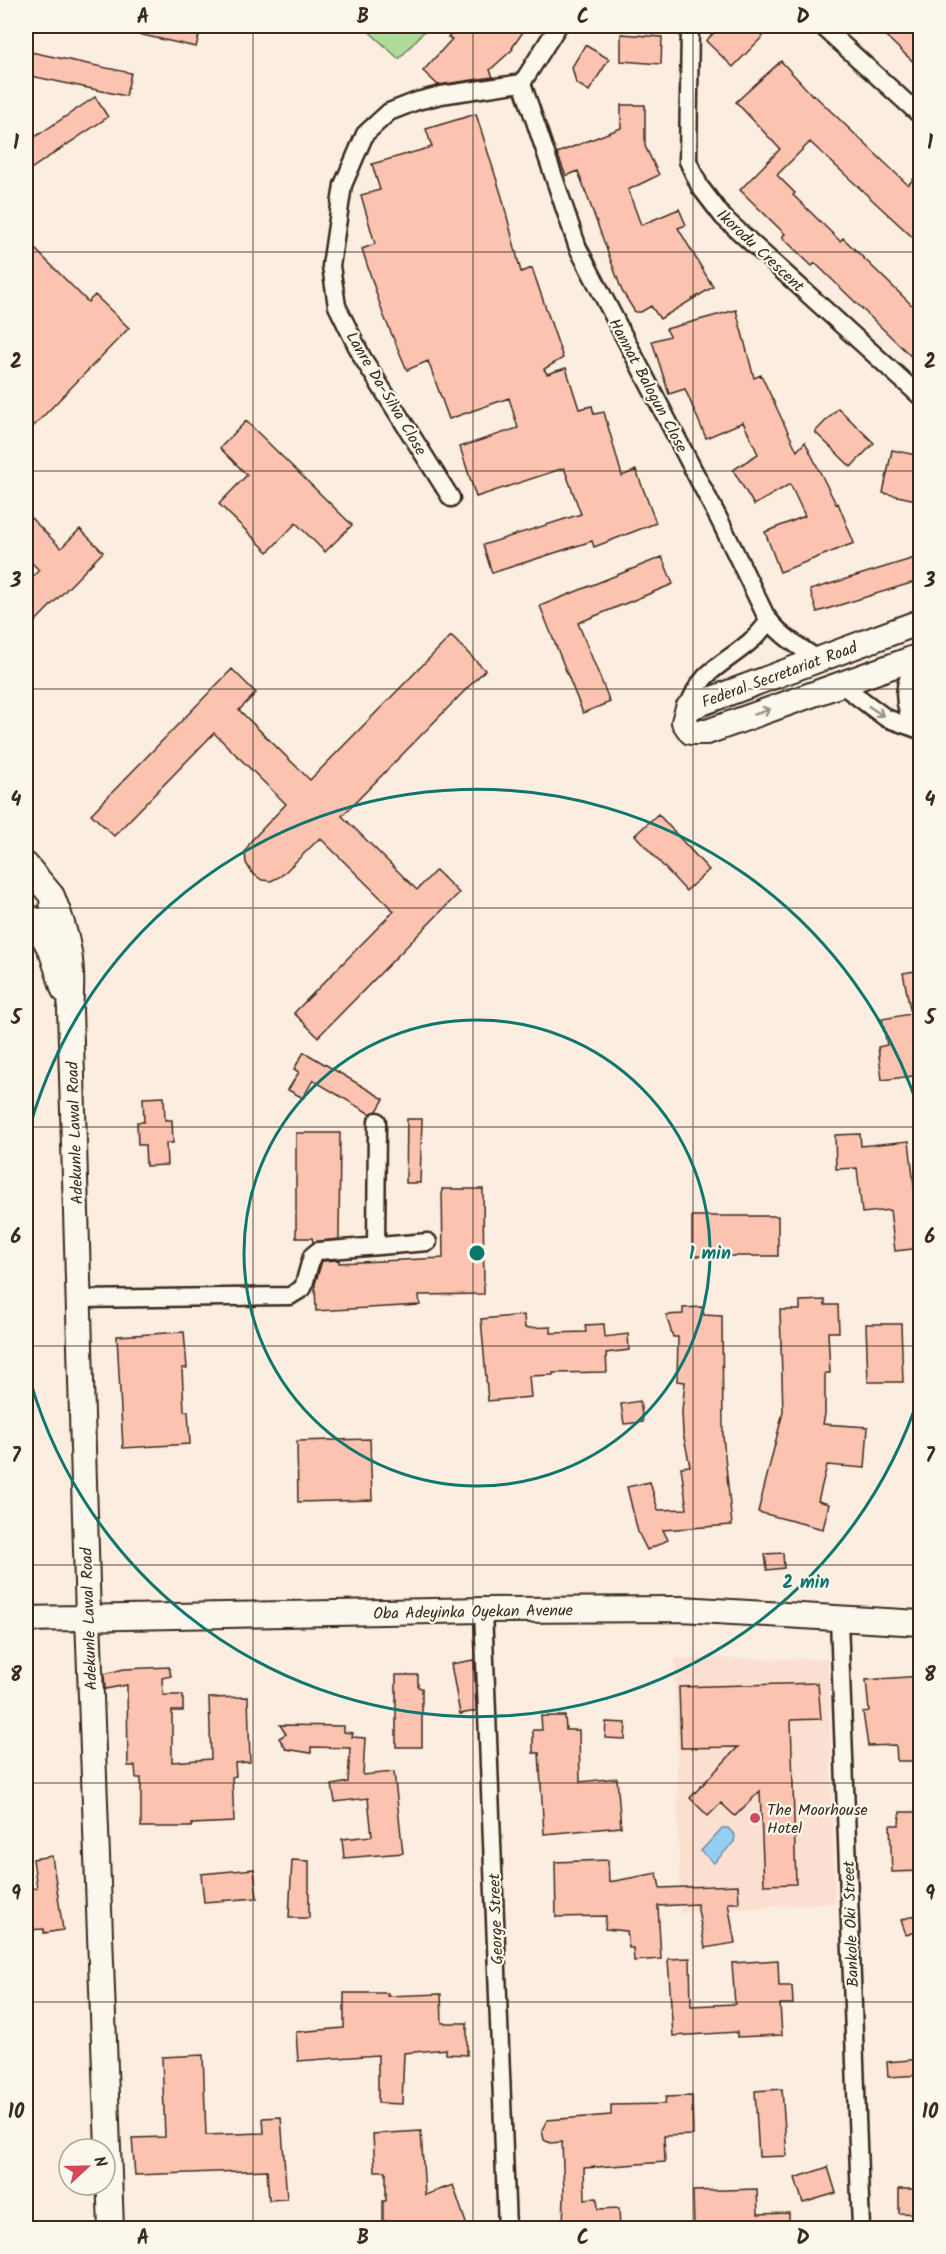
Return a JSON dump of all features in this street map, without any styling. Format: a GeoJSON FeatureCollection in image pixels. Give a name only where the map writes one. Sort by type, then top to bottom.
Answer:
{"type":"FeatureCollection","features":[{"type":"Feature","properties":{"kind":"main road","name":"Federal Secretariat Road"},"geometry":{"type":"LineString","coordinates":[[920,656],[707,732],[692,732],[684,722],[688,708],[921,622]]}},
{"type":"Feature","properties":{"kind":"main road"},"geometry":{"type":"LineString","coordinates":[[26,865],[52,896],[67,934],[73,981],[70,1010]]}},
{"type":"Feature","properties":{"kind":"main road"},"geometry":{"type":"LineString","coordinates":[[29,914],[43,920],[52,916],[52,896]]}},
{"type":"Feature","properties":{"kind":"main road"},"geometry":{"type":"LineString","coordinates":[[29,914],[52,953],[70,1010]]}},
{"type":"Feature","properties":{"kind":"main road","name":"Adekunle Lawal Road"},"geometry":{"type":"LineString","coordinates":[[70,1010],[88,1617],[111,2229]]}},
{"type":"Feature","properties":{"kind":"main road","name":"Oba Adeyinka Oyekan Avenue"},"geometry":{"type":"LineString","coordinates":[[26,1619],[681,1608],[921,1623]]}},
{"type":"Feature","properties":{"kind":"street"},"geometry":{"type":"LineString","coordinates":[[522,83],[558,26]]}},
{"type":"Feature","properties":{"kind":"street","name":"Ikorodu Crescent"},"geometry":{"type":"LineString","coordinates":[[690,26],[688,161],[700,188],[723,217],[921,396]]}},
{"type":"Feature","properties":{"kind":"street"},"geometry":{"type":"LineString","coordinates":[[822,26],[921,115]]}},
{"type":"Feature","properties":{"kind":"street","name":"Lanre Da-Silva Close"},"geometry":{"type":"LineString","coordinates":[[451,498],[362,357],[337,306],[331,266],[344,185],[365,134],[389,112],[441,95],[522,83]]}},
{"type":"Feature","properties":{"kind":"street","name":"Hannat Balogun Close"},"geometry":{"type":"LineString","coordinates":[[522,83],[578,248],[721,523],[769,621],[819,660]]}},
{"type":"Feature","properties":{"kind":"street"},"geometry":{"type":"LineString","coordinates":[[688,708],[693,691],[706,675],[753,640],[769,621]]}},
{"type":"Feature","properties":{"kind":"street"},"geometry":{"type":"LineString","coordinates":[[918,729],[906,708],[903,694],[907,676],[920,656]]}},
{"type":"Feature","properties":{"kind":"street"},"geometry":{"type":"LineString","coordinates":[[842,685],[886,718],[918,729]]}},
{"type":"Feature","properties":{"kind":"street"},"geometry":{"type":"LineString","coordinates":[[376,1246],[377,1121]]}},
{"type":"Feature","properties":{"kind":"street"},"geometry":{"type":"LineString","coordinates":[[79,1299],[290,1296],[303,1288],[312,1256],[318,1251],[428,1242]]}},
{"type":"Feature","properties":{"kind":"street","name":"George Street"},"geometry":{"type":"LineString","coordinates":[[483,1610],[507,2229]]}},
{"type":"Feature","properties":{"kind":"street","name":"Bankole Oki Street"},"geometry":{"type":"LineString","coordinates":[[840,1619],[861,2229]]}},
{"type":"Feature","properties":{"kind":"shaded area","name":"The Moorhouse Hotel"},"geometry":{"type":"Polygon","coordinates":[[[675,1658],[828,1659],[835,1903],[680,1913],[675,1658]]]}},
{"type":"Feature","properties":{"kind":"green space"},"geometry":{"type":"Polygon","coordinates":[[[363,26],[429,26],[399,59],[363,26]]]}},
{"type":"Feature","properties":{"kind":"water"},"geometry":{"type":"Polygon","coordinates":[[[722,1828],[728,1828],[735,1835],[734,1842],[714,1863],[701,1851],[722,1828]]]}},
{"type":"Feature","properties":{"kind":"building"},"geometry":{"type":"Polygon","coordinates":[[[130,26],[175,26],[200,31],[196,47],[129,32],[130,26]]]}},
{"type":"Feature","properties":{"kind":"building"},"geometry":{"type":"Polygon","coordinates":[[[460,26],[527,26],[513,49],[490,70],[493,77],[438,85],[423,71],[452,39],[448,37],[460,26]]]}},
{"type":"Feature","properties":{"kind":"building"},"geometry":{"type":"Polygon","coordinates":[[[720,26],[773,26],[733,67],[706,41],[720,26]]]}},
{"type":"Feature","properties":{"kind":"building"},"geometry":{"type":"Polygon","coordinates":[[[875,26],[921,26],[921,69],[875,26]]]}},
{"type":"Feature","properties":{"kind":"building"},"geometry":{"type":"Polygon","coordinates":[[[621,34],[662,37],[661,64],[621,61],[621,34]]]}},
{"type":"Feature","properties":{"kind":"building"},"geometry":{"type":"Polygon","coordinates":[[[585,45],[609,59],[589,91],[576,83],[572,67],[585,45]]]}},
{"type":"Feature","properties":{"kind":"building"},"geometry":{"type":"Polygon","coordinates":[[[26,51],[131,73],[126,96],[26,75],[26,51]]]}},
{"type":"Feature","properties":{"kind":"building"},"geometry":{"type":"Polygon","coordinates":[[[781,61],[812,95],[908,185],[921,171],[921,245],[810,142],[777,175],[795,193],[793,195],[840,241],[843,238],[921,314],[921,366],[815,263],[812,266],[782,237],[785,234],[740,190],[780,149],[736,102],[781,61]]]}},
{"type":"Feature","properties":{"kind":"building"},"geometry":{"type":"Polygon","coordinates":[[[95,97],[108,117],[26,172],[26,143],[95,97]]]}},
{"type":"Feature","properties":{"kind":"building"},"geometry":{"type":"Polygon","coordinates":[[[621,105],[645,105],[645,146],[659,175],[628,190],[641,225],[679,209],[686,225],[678,228],[713,287],[660,319],[651,306],[641,312],[635,312],[622,291],[578,171],[566,176],[557,153],[621,128],[621,105]]]}},
{"type":"Feature","properties":{"kind":"building"},"geometry":{"type":"Polygon","coordinates":[[[476,114],[502,197],[521,272],[532,268],[563,358],[544,369],[547,374],[566,368],[579,409],[592,406],[594,414],[604,412],[622,476],[636,470],[656,523],[594,547],[592,541],[492,573],[483,545],[581,514],[564,468],[476,497],[460,447],[518,428],[509,398],[449,419],[428,361],[407,370],[383,314],[362,249],[375,244],[361,195],[380,190],[372,164],[432,147],[426,129],[476,114]]]}},
{"type":"Feature","properties":{"kind":"building"},"geometry":{"type":"Polygon","coordinates":[[[26,240],[88,302],[95,295],[129,328],[26,434],[26,240]]]}},
{"type":"Feature","properties":{"kind":"building"},"geometry":{"type":"Polygon","coordinates":[[[736,310],[754,378],[761,375],[797,451],[805,442],[836,504],[838,503],[854,543],[780,572],[765,532],[805,516],[790,484],[754,505],[733,470],[758,454],[743,422],[706,438],[685,389],[669,394],[652,341],[670,336],[666,329],[736,310]]]}},
{"type":"Feature","properties":{"kind":"building"},"geometry":{"type":"Polygon","coordinates":[[[838,408],[874,443],[851,467],[815,432],[838,408]]]}},
{"type":"Feature","properties":{"kind":"building"},"geometry":{"type":"Polygon","coordinates":[[[246,421],[352,525],[325,552],[296,523],[268,552],[219,504],[247,475],[220,448],[246,421]]]}},
{"type":"Feature","properties":{"kind":"building"},"geometry":{"type":"Polygon","coordinates":[[[892,450],[921,456],[921,501],[883,493],[892,450]]]}},
{"type":"Feature","properties":{"kind":"building"},"geometry":{"type":"Polygon","coordinates":[[[26,513],[61,548],[80,529],[103,552],[26,631],[26,584],[39,570],[26,557],[26,513]]]}},
{"type":"Feature","properties":{"kind":"building"},"geometry":{"type":"Polygon","coordinates":[[[921,556],[921,580],[817,612],[810,590],[921,556]]]}},
{"type":"Feature","properties":{"kind":"building"},"geometry":{"type":"Polygon","coordinates":[[[662,557],[673,584],[578,623],[610,702],[583,713],[540,606],[662,557]]]}},
{"type":"Feature","properties":{"kind":"building"},"geometry":{"type":"Polygon","coordinates":[[[451,636],[485,670],[342,816],[417,890],[436,870],[459,893],[318,1037],[294,1013],[394,911],[320,838],[281,876],[271,881],[262,880],[252,873],[246,863],[245,852],[251,841],[286,804],[214,733],[114,836],[91,814],[232,669],[256,693],[239,710],[310,780],[451,636]]]}},
{"type":"Feature","properties":{"kind":"building"},"geometry":{"type":"Polygon","coordinates":[[[658,814],[709,870],[686,891],[635,835],[658,814]]]}},
{"type":"Feature","properties":{"kind":"building"},"geometry":{"type":"Polygon","coordinates":[[[921,970],[921,1075],[882,1080],[878,1047],[887,1045],[882,1019],[911,1014],[903,973],[921,970]]]}},
{"type":"Feature","properties":{"kind":"building"},"geometry":{"type":"Polygon","coordinates":[[[304,1052],[384,1099],[377,1111],[370,1114],[313,1080],[303,1098],[288,1090],[299,1072],[294,1069],[304,1052]]]}},
{"type":"Feature","properties":{"kind":"building"},"geometry":{"type":"Polygon","coordinates":[[[164,1097],[165,1120],[172,1120],[173,1143],[166,1143],[167,1165],[146,1166],[145,1145],[138,1145],[137,1122],[144,1122],[143,1098],[164,1097]]]}},
{"type":"Feature","properties":{"kind":"building"},"geometry":{"type":"Polygon","coordinates":[[[407,1119],[422,1119],[420,1183],[406,1183],[407,1119]]]}},
{"type":"Feature","properties":{"kind":"building"},"geometry":{"type":"Polygon","coordinates":[[[296,1133],[340,1133],[339,1239],[313,1242],[312,1238],[296,1238],[296,1133]]]}},
{"type":"Feature","properties":{"kind":"building"},"geometry":{"type":"Polygon","coordinates":[[[860,1134],[861,1146],[909,1141],[921,1248],[895,1251],[890,1210],[862,1213],[857,1168],[836,1169],[835,1135],[860,1134]]]}},
{"type":"Feature","properties":{"kind":"building"},"geometry":{"type":"Polygon","coordinates":[[[442,1189],[483,1189],[484,1294],[419,1295],[420,1305],[316,1311],[315,1284],[322,1261],[339,1260],[339,1263],[443,1258],[442,1189]]]}},
{"type":"Feature","properties":{"kind":"building"},"geometry":{"type":"Polygon","coordinates":[[[692,1216],[778,1216],[778,1256],[692,1256],[692,1216]]]}},
{"type":"Feature","properties":{"kind":"building"},"geometry":{"type":"Polygon","coordinates":[[[825,1300],[825,1305],[838,1305],[839,1332],[828,1332],[830,1373],[825,1373],[823,1424],[868,1427],[865,1468],[827,1465],[818,1501],[829,1504],[823,1529],[758,1512],[783,1412],[780,1310],[800,1310],[800,1301],[825,1300]]]}},
{"type":"Feature","properties":{"kind":"building"},"geometry":{"type":"Polygon","coordinates":[[[702,1307],[704,1315],[722,1316],[723,1436],[732,1525],[663,1530],[668,1540],[647,1550],[638,1532],[627,1487],[650,1482],[658,1510],[687,1509],[681,1467],[690,1466],[683,1433],[682,1411],[685,1382],[677,1381],[678,1337],[673,1337],[666,1315],[683,1314],[683,1308],[702,1307]]]}},
{"type":"Feature","properties":{"kind":"building"},"geometry":{"type":"Polygon","coordinates":[[[524,1315],[525,1328],[551,1327],[551,1333],[586,1332],[585,1325],[604,1324],[605,1337],[628,1334],[629,1350],[606,1353],[607,1372],[529,1376],[531,1397],[488,1401],[481,1319],[524,1315]]]}},
{"type":"Feature","properties":{"kind":"building"},"geometry":{"type":"Polygon","coordinates":[[[866,1324],[901,1324],[903,1382],[868,1382],[866,1324]]]}},
{"type":"Feature","properties":{"kind":"building"},"geometry":{"type":"Polygon","coordinates":[[[184,1332],[187,1368],[182,1368],[184,1411],[188,1411],[190,1444],[123,1448],[117,1336],[184,1332]]]}},
{"type":"Feature","properties":{"kind":"building"},"geometry":{"type":"Polygon","coordinates":[[[640,1401],[643,1422],[624,1424],[621,1404],[640,1401]]]}},
{"type":"Feature","properties":{"kind":"building"},"geometry":{"type":"Polygon","coordinates":[[[370,1439],[372,1500],[298,1502],[297,1441],[370,1439]]]}},
{"type":"Feature","properties":{"kind":"building"},"geometry":{"type":"Polygon","coordinates":[[[783,1553],[784,1568],[767,1570],[765,1554],[783,1553]]]}},
{"type":"Feature","properties":{"kind":"building"},"geometry":{"type":"Polygon","coordinates":[[[474,1660],[476,1711],[460,1714],[451,1664],[474,1660]]]}},
{"type":"Feature","properties":{"kind":"building"},"geometry":{"type":"Polygon","coordinates":[[[169,1667],[171,1676],[162,1678],[163,1695],[183,1695],[183,1711],[172,1711],[172,1762],[211,1759],[209,1698],[248,1697],[250,1762],[235,1763],[236,1776],[232,1777],[234,1822],[192,1824],[192,1827],[141,1827],[141,1778],[136,1778],[135,1766],[128,1766],[127,1685],[105,1689],[104,1674],[124,1669],[169,1667]]]}},
{"type":"Feature","properties":{"kind":"building"},"geometry":{"type":"Polygon","coordinates":[[[396,1675],[418,1675],[418,1687],[422,1688],[422,1747],[396,1747],[396,1675]]]}},
{"type":"Feature","properties":{"kind":"building"},"geometry":{"type":"Polygon","coordinates":[[[921,1676],[921,1761],[897,1761],[896,1745],[868,1746],[863,1712],[869,1711],[866,1680],[921,1676]]]}},
{"type":"Feature","properties":{"kind":"building"},"geometry":{"type":"Polygon","coordinates":[[[818,1683],[821,1719],[791,1720],[796,1884],[764,1885],[760,1791],[735,1816],[721,1803],[708,1816],[690,1798],[738,1747],[681,1748],[679,1687],[818,1683]]]}},
{"type":"Feature","properties":{"kind":"building"},"geometry":{"type":"Polygon","coordinates":[[[541,1716],[565,1716],[566,1730],[579,1730],[580,1782],[617,1778],[621,1827],[544,1834],[539,1753],[533,1753],[533,1730],[542,1730],[541,1716]]]}},
{"type":"Feature","properties":{"kind":"building"},"geometry":{"type":"Polygon","coordinates":[[[606,1722],[626,1723],[625,1739],[605,1738],[606,1722]]]}},
{"type":"Feature","properties":{"kind":"building"},"geometry":{"type":"Polygon","coordinates":[[[280,1725],[344,1726],[344,1732],[353,1733],[352,1737],[365,1738],[363,1775],[394,1772],[403,1853],[344,1858],[342,1839],[372,1836],[368,1798],[335,1802],[332,1785],[348,1782],[350,1748],[311,1747],[311,1753],[286,1749],[279,1738],[286,1734],[280,1725]]]}},
{"type":"Feature","properties":{"kind":"building"},"geometry":{"type":"Polygon","coordinates":[[[900,1812],[921,1812],[921,1871],[892,1872],[890,1825],[899,1825],[900,1812]]]}},
{"type":"Feature","properties":{"kind":"building"},"geometry":{"type":"Polygon","coordinates":[[[52,1856],[63,1930],[44,1933],[44,1929],[26,1930],[26,1889],[37,1888],[33,1859],[52,1856]]]}},
{"type":"Feature","properties":{"kind":"building"},"geometry":{"type":"Polygon","coordinates":[[[292,1860],[309,1861],[309,1918],[289,1918],[292,1860]]]}},
{"type":"Feature","properties":{"kind":"building"},"geometry":{"type":"Polygon","coordinates":[[[608,1860],[609,1882],[657,1873],[660,1888],[738,1885],[739,1903],[728,1903],[735,1943],[705,1948],[697,1904],[658,1906],[661,1959],[634,1961],[633,1948],[629,1948],[627,1931],[605,1929],[606,1916],[556,1917],[555,1862],[608,1860]]]}},
{"type":"Feature","properties":{"kind":"building"},"geometry":{"type":"Polygon","coordinates":[[[254,1869],[257,1898],[204,1902],[201,1874],[254,1869]]]}},
{"type":"Feature","properties":{"kind":"building"},"geometry":{"type":"Polygon","coordinates":[[[921,1913],[921,1930],[906,1935],[901,1920],[921,1913]]]}},
{"type":"Feature","properties":{"kind":"building"},"geometry":{"type":"Polygon","coordinates":[[[690,1958],[691,2006],[735,2004],[732,1963],[778,1960],[779,1986],[792,1986],[793,2004],[780,2004],[782,2035],[737,2037],[737,2032],[673,2036],[668,1959],[690,1958]]]}},
{"type":"Feature","properties":{"kind":"building"},"geometry":{"type":"Polygon","coordinates":[[[344,1993],[388,1993],[387,1996],[441,1994],[442,2023],[467,2023],[467,2055],[446,2054],[446,2049],[404,2053],[402,2104],[378,2103],[378,2055],[298,2061],[296,2032],[344,2028],[344,1993]]]}},
{"type":"Feature","properties":{"kind":"building"},"geometry":{"type":"Polygon","coordinates":[[[203,2055],[206,2135],[264,2133],[263,2118],[281,2117],[287,2199],[269,2200],[267,2170],[135,2175],[132,2138],[165,2137],[162,2057],[203,2055]]]}},
{"type":"Feature","properties":{"kind":"building"},"geometry":{"type":"Polygon","coordinates":[[[921,2059],[921,2075],[888,2077],[887,2062],[921,2059]]]}},
{"type":"Feature","properties":{"kind":"building"},"geometry":{"type":"Polygon","coordinates":[[[782,2089],[787,2156],[759,2157],[755,2091],[782,2089]]]}},
{"type":"Feature","properties":{"kind":"building"},"geometry":{"type":"Polygon","coordinates":[[[692,2096],[693,2135],[664,2136],[665,2162],[584,2168],[585,2199],[597,2198],[598,2209],[619,2208],[620,2229],[563,2229],[562,2142],[550,2143],[544,2140],[542,2130],[547,2120],[611,2115],[611,2105],[665,2104],[666,2097],[692,2096]]]}},
{"type":"Feature","properties":{"kind":"building"},"geometry":{"type":"Polygon","coordinates":[[[421,2131],[425,2195],[453,2185],[468,2229],[404,2229],[404,2221],[383,2221],[386,2171],[375,2171],[373,2134],[421,2131]]]}},
{"type":"Feature","properties":{"kind":"building"},"geometry":{"type":"Polygon","coordinates":[[[828,2167],[836,2193],[803,2203],[795,2178],[828,2167]]]}},
{"type":"Feature","properties":{"kind":"building"},"geometry":{"type":"Polygon","coordinates":[[[757,2189],[758,2214],[789,2213],[789,2229],[694,2229],[693,2191],[757,2189]]]}},
{"type":"Feature","properties":{"kind":"building"},"geometry":{"type":"Polygon","coordinates":[[[899,2189],[921,2189],[921,2214],[899,2213],[899,2189]]]}},
{"type":"Feature","properties":{"kind":"place","name":"The Moorhouse Hotel"},"geometry":{"type":"Point","coordinates":[755,1818]}}]}
